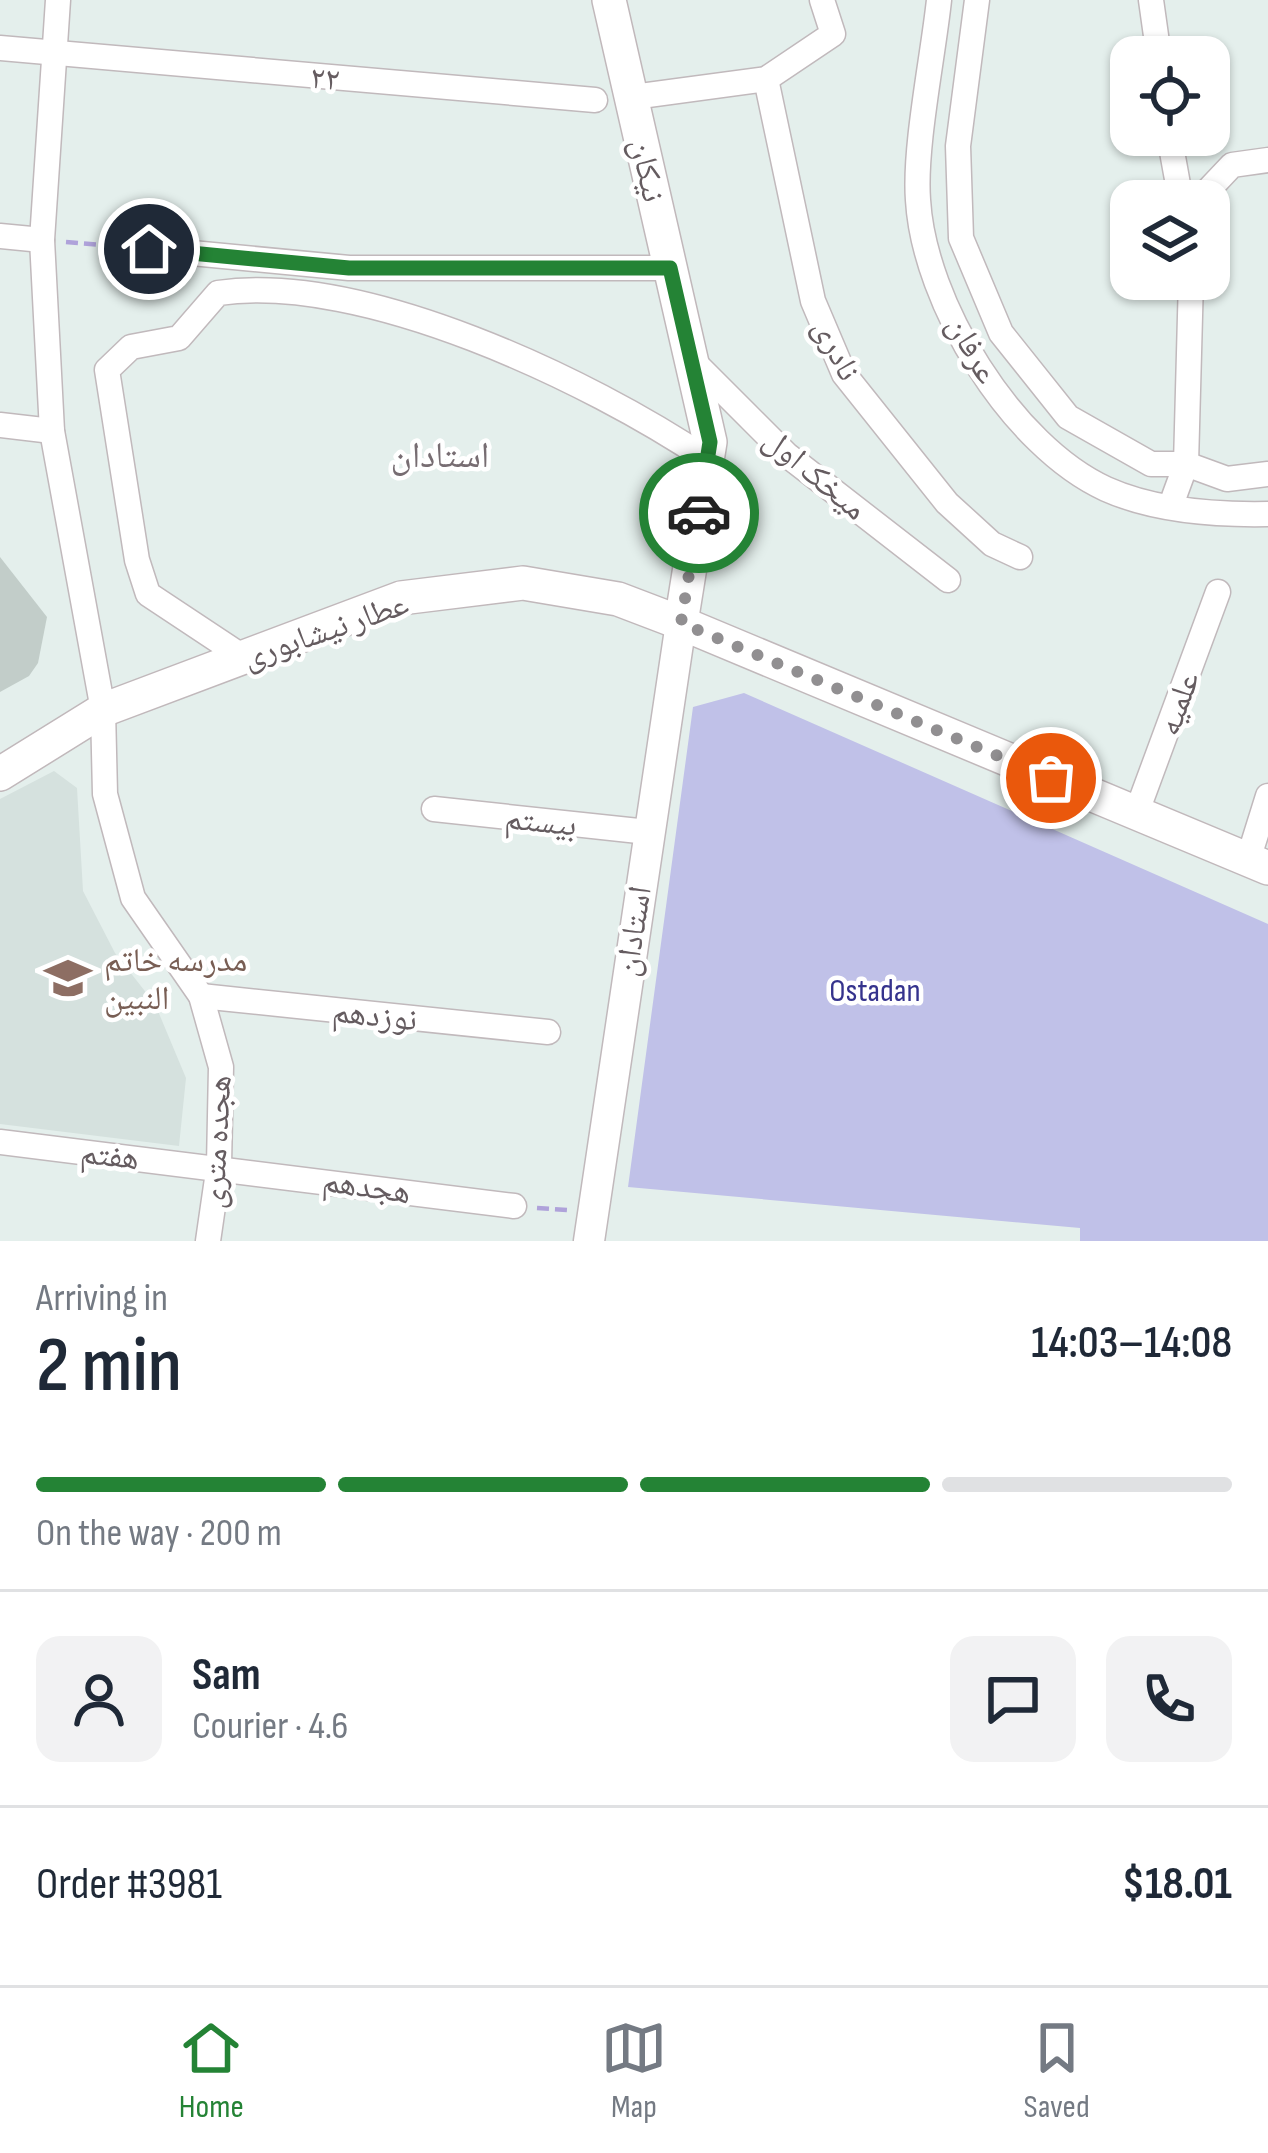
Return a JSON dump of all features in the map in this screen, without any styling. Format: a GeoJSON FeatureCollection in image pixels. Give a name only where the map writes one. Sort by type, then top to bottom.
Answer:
{"type":"FeatureCollection","features":[{"type":"Feature","properties":{"kind":"main road","name":"نیکان"},"geometry":{"type":"LineString","coordinates":[[609,0],[710,442],[681,623]]}},
{"type":"Feature","properties":{"kind":"main road","name":"عطار نیشابوری"},"geometry":{"type":"LineString","coordinates":[[0,773],[103,710],[400,598],[524,584],[618,599],[681,623],[1258,864]]}},
{"type":"Feature","properties":{"kind":"street","name":"هجده متری"},"geometry":{"type":"LineString","coordinates":[[58,0],[42,240],[52,430],[103,710],[104,794],[133,898],[201,996],[221,1067],[219,1165],[208,1241]]}},
{"type":"Feature","properties":{"kind":"street"},"geometry":{"type":"LineString","coordinates":[[633,97],[766,79],[833,34],[822,0]]}},
{"type":"Feature","properties":{"kind":"street","name":"عرفان"},"geometry":{"type":"LineString","coordinates":[[939,0],[918,200],[945,295],[974,358],[1020,427],[1106,489],[1210,515],[1268,514]]}},
{"type":"Feature","properties":{"kind":"street","name":"عرفان"},"geometry":{"type":"LineString","coordinates":[[977,0],[958,146],[961,238],[1001,333],[1068,417],[1151,464],[1186,464],[1227,479],[1268,474]]}},
{"type":"Feature","properties":{"kind":"street"},"geometry":{"type":"LineString","coordinates":[[1151,0],[1156,36]]}},
{"type":"Feature","properties":{"kind":"street","name":"۲۲"},"geometry":{"type":"LineString","coordinates":[[0,48],[595,100]]}},
{"type":"Feature","properties":{"kind":"street","name":"نادری"},"geometry":{"type":"LineString","coordinates":[[766,79],[814,301],[844,374],[947,503],[992,544],[1020,557]]}},
{"type":"Feature","properties":{"kind":"street"},"geometry":{"type":"LineString","coordinates":[[1218,180],[1232,166],[1268,160]]}},
{"type":"Feature","properties":{"kind":"street"},"geometry":{"type":"LineString","coordinates":[[0,236],[42,240]]}},
{"type":"Feature","properties":{"kind":"street"},"geometry":{"type":"LineString","coordinates":[[149,249],[349,268],[670,268]]}},
{"type":"Feature","properties":{"kind":"street"},"geometry":{"type":"LineString","coordinates":[[243,657],[148,594],[137,560],[107,370],[131,346],[179,338],[218,293],[258,287],[375,309],[503,350],[635,411],[708,460]]}},
{"type":"Feature","properties":{"kind":"street"},"geometry":{"type":"LineString","coordinates":[[1171,505],[1186,464],[1190,300]]}},
{"type":"Feature","properties":{"kind":"street","name":"میخک اول"},"geometry":{"type":"LineString","coordinates":[[690,358],[787,455],[948,580]]}},
{"type":"Feature","properties":{"kind":"street"},"geometry":{"type":"LineString","coordinates":[[0,425],[52,430]]}},
{"type":"Feature","properties":{"kind":"street","name":"علمیه"},"geometry":{"type":"LineString","coordinates":[[1136,814],[1218,592]]}},
{"type":"Feature","properties":{"kind":"street","name":"استادان"},"geometry":{"type":"LineString","coordinates":[[590,1227],[681,623]]}},
{"type":"Feature","properties":{"kind":"street"},"geometry":{"type":"LineString","coordinates":[[1258,864],[1268,796]]}},
{"type":"Feature","properties":{"kind":"street","name":"بیستم"},"geometry":{"type":"LineString","coordinates":[[434,809],[648,832]]}},
{"type":"Feature","properties":{"kind":"street","name":"نوزدهم"},"geometry":{"type":"LineString","coordinates":[[201,996],[548,1032]]}},
{"type":"Feature","properties":{"kind":"street","name":"هفتم"},"geometry":{"type":"LineString","coordinates":[[0,1142],[219,1165]]}},
{"type":"Feature","properties":{"kind":"street","name":"هجدهم"},"geometry":{"type":"LineString","coordinates":[[219,1165],[514,1206]]}},
{"type":"Feature","properties":{"kind":"path"},"geometry":{"type":"LineString","coordinates":[[42,240],[149,249]]}},
{"type":"Feature","properties":{"kind":"path"},"geometry":{"type":"LineString","coordinates":[[514,1206],[590,1227]]}},
{"type":"Feature","properties":{"kind":"shaded area","name":"مدرسه خاتم النبین"},"geometry":{"type":"Polygon","coordinates":[[[54,771],[77,788],[83,891],[115,953],[155,1004],[186,1078],[179,1146],[0,1124],[0,799],[54,771]]]}},
{"type":"Feature","properties":{"kind":"green space","name":"Ostadan"},"geometry":{"type":"Polygon","coordinates":[[[744,693],[1268,924],[1268,1241],[1080,1241],[1080,1228],[628,1187],[693,707],[744,693]]]}},
{"type":"Feature","properties":{"kind":"building"},"geometry":{"type":"Polygon","coordinates":[[[0,557],[47,617],[38,663],[29,676],[0,692],[0,557]]]}},
{"type":"Feature","properties":{"kind":"way so far"},"geometry":{"type":"LineString","coordinates":[[699,513],[681,623],[1051,778]]}},
{"type":"Feature","properties":{"kind":"place","name":"مدرسه خاتم النبین"},"geometry":{"type":"Point","coordinates":[68,978]}},
{"type":"Feature","properties":{"kind":"district","name":"استادان"},"geometry":{"type":"Point","coordinates":[440,454]}},
{"type":"Feature","properties":{"kind":"route"},"geometry":{"type":"LineString","coordinates":[[149,249],[349,268],[670,268],[710,442],[699,513]]}}]}
